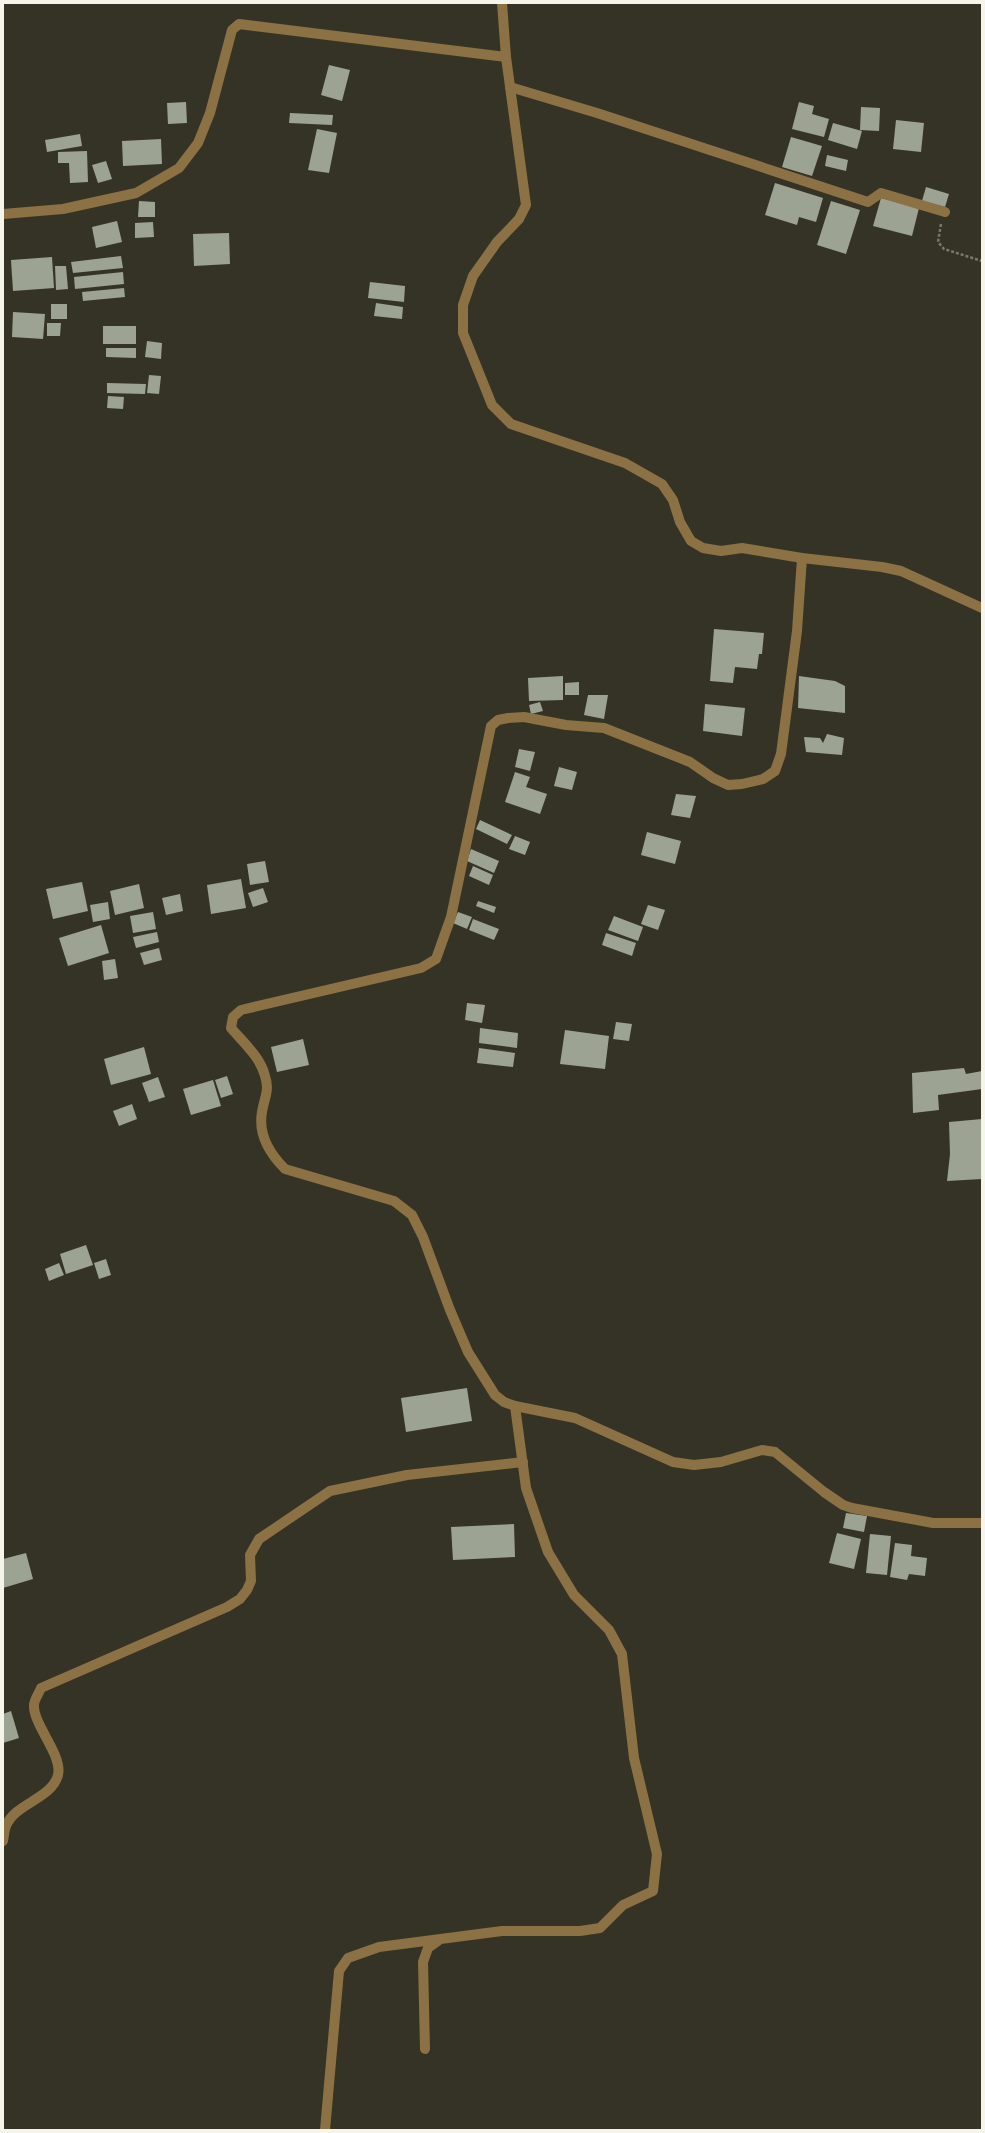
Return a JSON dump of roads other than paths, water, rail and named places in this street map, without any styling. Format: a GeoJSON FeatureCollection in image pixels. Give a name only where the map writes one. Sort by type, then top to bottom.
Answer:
{"type":"FeatureCollection","features":[{"type":"Feature","properties":{"kind":"street"},"geometry":{"type":"LineString","coordinates":[[502,3],[506,57],[526,205],[519,219],[497,242],[473,276],[463,305],[463,333],[492,405],[511,424],[625,463],[662,484],[673,500],[680,522],[691,541],[703,548],[720,550],[742,548],[802,558],[901,570],[982,608]]}},
{"type":"Feature","properties":{"kind":"street"},"geometry":{"type":"LineString","coordinates":[[3,214],[63,209],[136,193],[179,168],[198,144],[212,106],[232,30],[239,24],[506,57]]}},
{"type":"Feature","properties":{"kind":"street"},"geometry":{"type":"LineString","coordinates":[[510,87],[597,113],[868,202],[881,193],[945,212]]}},
{"type":"Feature","properties":{"kind":"street"},"geometry":{"type":"LineString","coordinates":[[802,558],[797,631],[781,754],[775,771],[763,779],[742,784],[728,785],[713,778],[683,759],[604,728],[566,725],[524,718],[508,718],[498,720],[491,726],[451,917],[436,959],[421,968],[241,1010],[233,1017],[232,1028],[255,1057],[265,1075],[268,1095],[262,1112],[263,1137],[274,1157],[285,1169],[394,1200],[412,1215],[424,1237],[450,1310],[468,1352],[495,1395],[504,1402],[515,1406],[575,1418],[674,1462],[694,1465],[721,1462],[762,1450],[776,1452],[824,1492],[843,1505],[933,1523],[982,1523]]}},
{"type":"Feature","properties":{"kind":"street"},"geometry":{"type":"LineString","coordinates":[[325,2130],[338,1971],[348,1958],[379,1947],[502,1931],[580,1931],[600,1928],[623,1905],[653,1891],[657,1854],[634,1758],[622,1654],[609,1630],[574,1595],[548,1552],[526,1488],[515,1406]]}},
{"type":"Feature","properties":{"kind":"street"},"geometry":{"type":"LineString","coordinates":[[3,1841],[6,1826],[14,1814],[55,1784],[58,1773],[55,1757],[39,1721],[34,1705],[41,1688],[227,1607],[240,1599],[251,1581],[250,1555],[259,1539],[330,1491],[407,1476],[523,1462]]}},
{"type":"Feature","properties":{"kind":"street"},"geometry":{"type":"LineString","coordinates":[[424,2049],[423,1962],[428,1948],[440,1940]]}}]}
